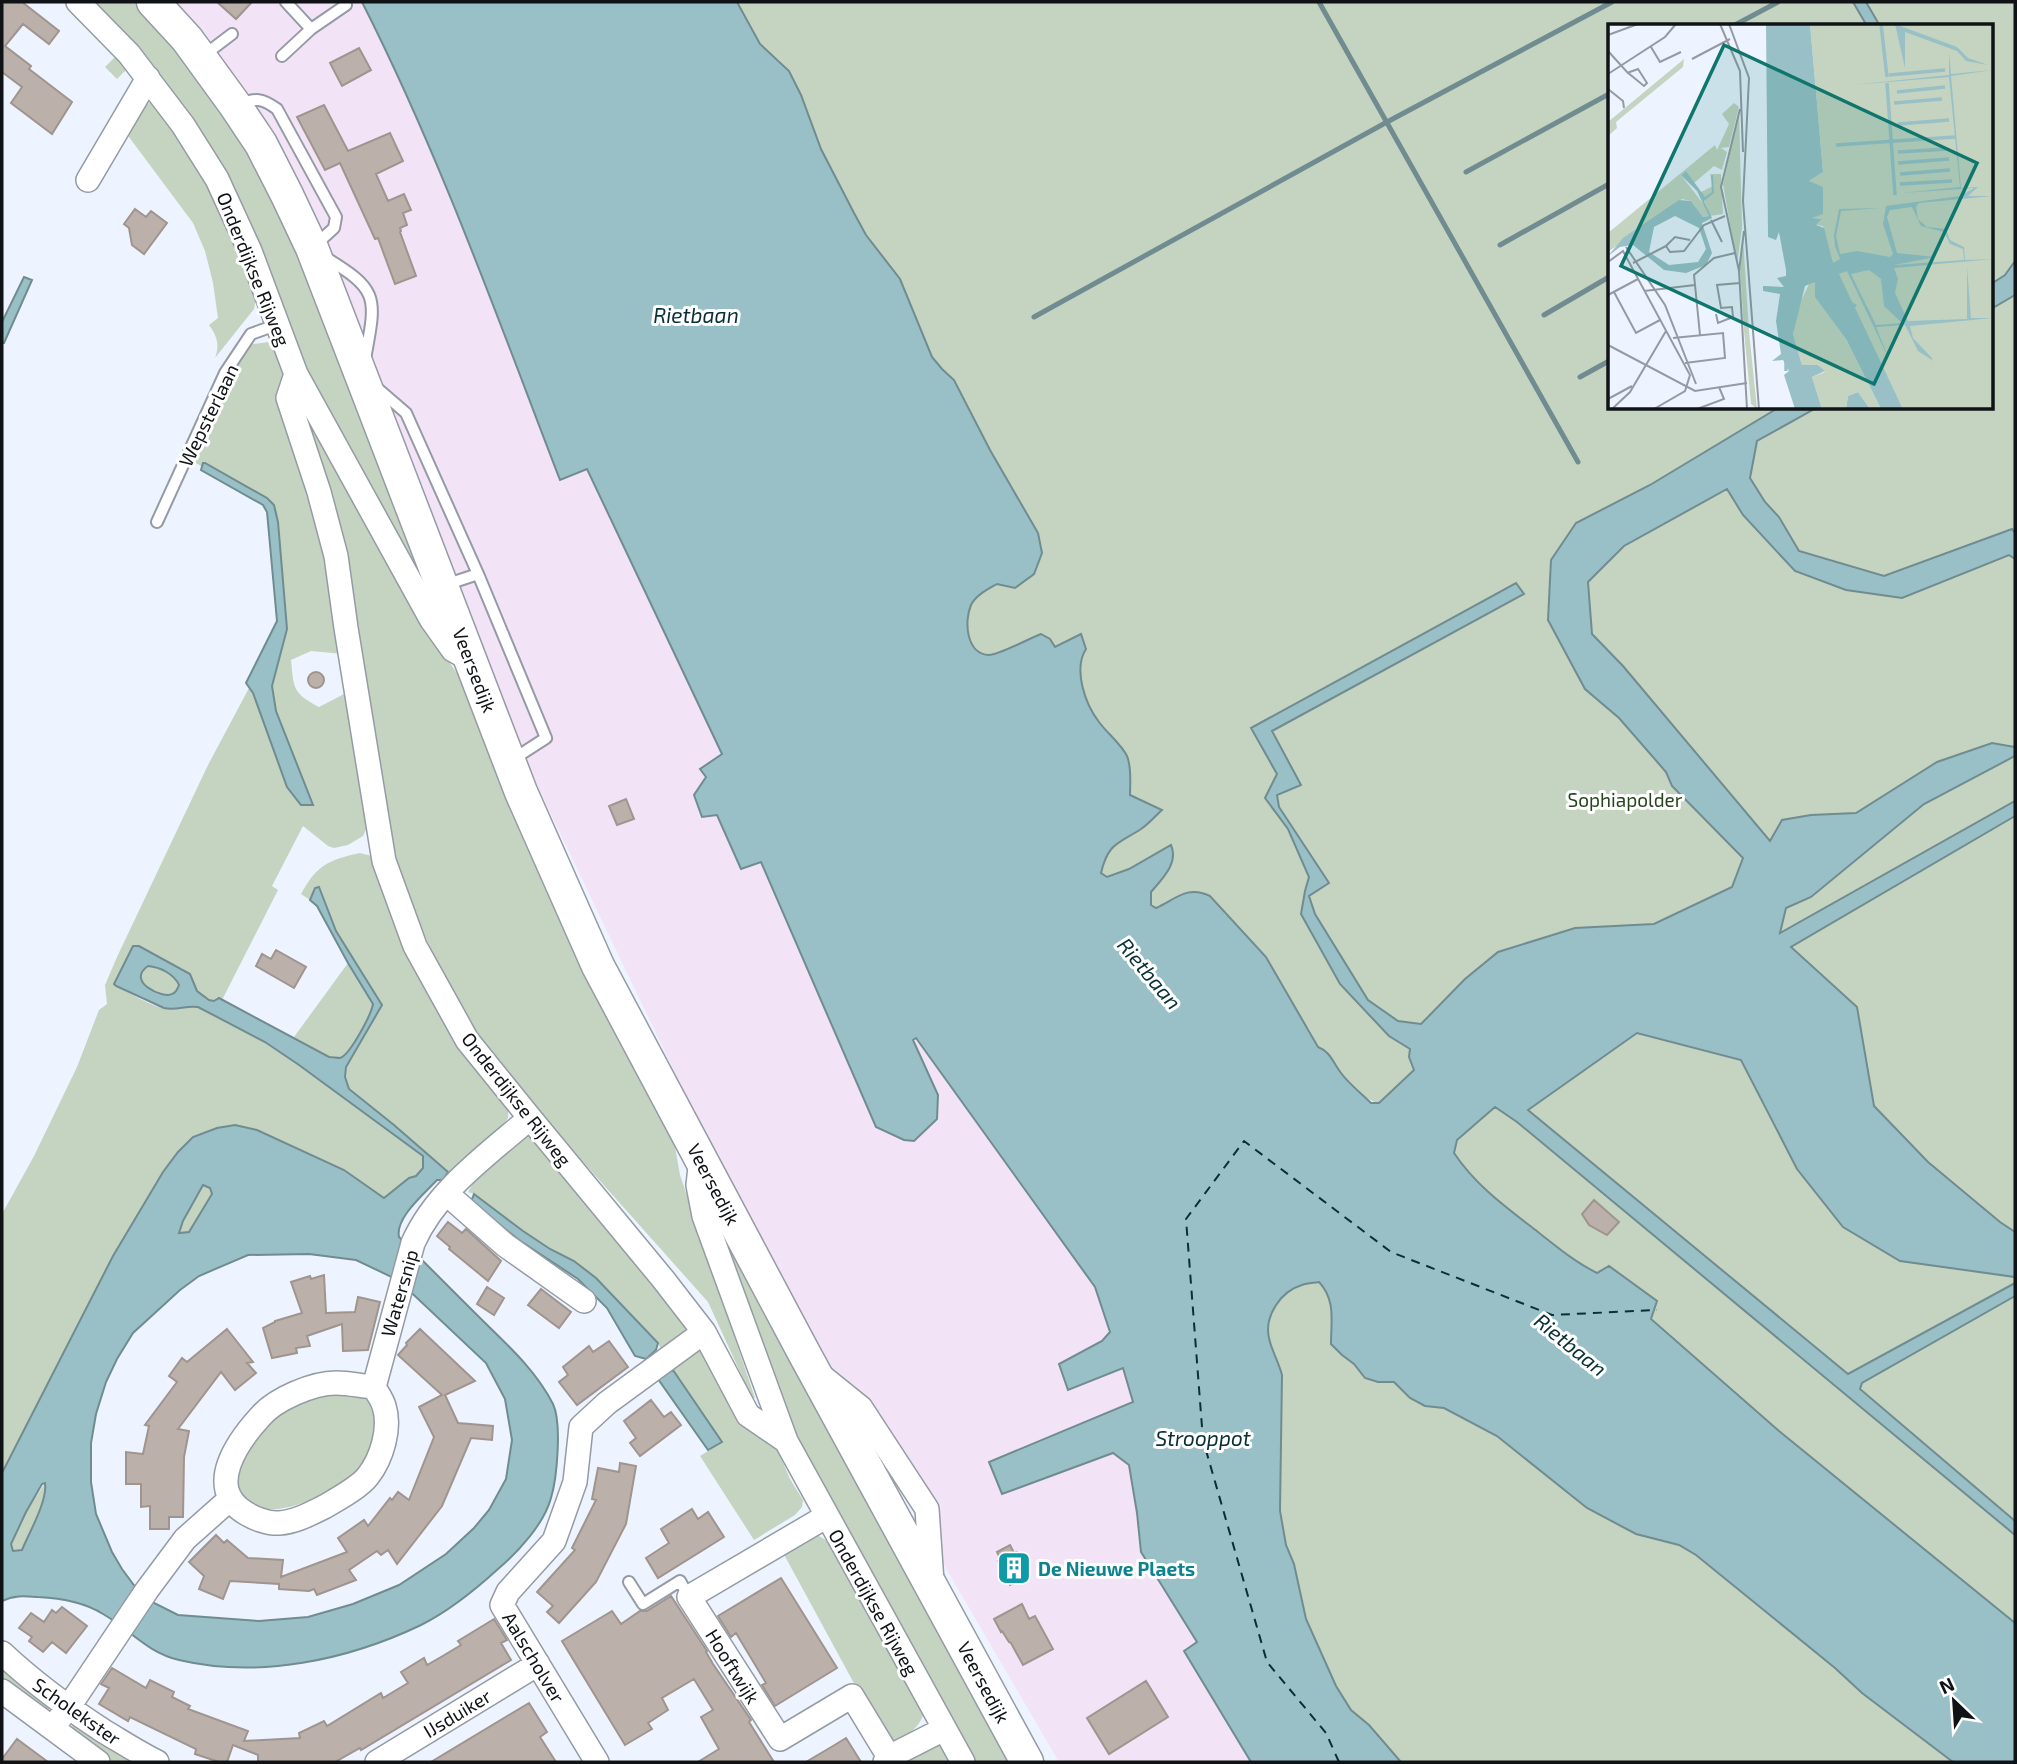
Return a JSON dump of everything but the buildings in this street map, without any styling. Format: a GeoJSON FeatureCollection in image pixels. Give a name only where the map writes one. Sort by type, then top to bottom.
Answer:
{"type":"FeatureCollection","features":[{"type":"Feature","properties":{"kind":"main road","name":"Veersedijk"},"geometry":{"type":"LineString","coordinates":[[153,2],[201,57],[266,154],[312,248],[510,761],[597,967],[1027,1762]]}},
{"type":"Feature","properties":{"kind":"street","name":"Onderdijkse Rijweg"},"geometry":{"type":"LineString","coordinates":[[78,2],[129,54],[148,78],[183,125],[217,179],[250,251],[296,374],[431,619],[453,650],[472,661]]}},
{"type":"Feature","properties":{"kind":"street"},"geometry":{"type":"LineString","coordinates":[[88,180],[148,78]]}},
{"type":"Feature","properties":{"kind":"street","name":"Onderdijkse Rijweg"},"geometry":{"type":"LineString","coordinates":[[296,374],[288,398],[319,492],[336,556],[384,861],[415,946],[467,1040],[704,1332],[748,1415],[786,1441]]}},
{"type":"Feature","properties":{"kind":"street","name":"Watersnip"},"geometry":{"type":"LineString","coordinates":[[374,1387],[399,1289],[418,1231],[472,1168],[530,1118]]}},
{"type":"Feature","properties":{"kind":"street","name":"Onderdijkse Rijweg"},"geometry":{"type":"LineString","coordinates":[[701,1159],[698,1185],[704,1216],[786,1441],[963,1762]]}},
{"type":"Feature","properties":{"kind":"street"},"geometry":{"type":"LineString","coordinates":[[447,1194],[505,1245],[584,1301]]}},
{"type":"Feature","properties":{"kind":"street","name":"Aalscholver"},"geometry":{"type":"LineString","coordinates":[[597,1762],[502,1605],[508,1592],[554,1541],[575,1482],[582,1427],[607,1403],[704,1332]]}},
{"type":"Feature","properties":{"kind":"street"},"geometry":{"type":"LineString","coordinates":[[335,1383],[374,1387],[384,1405],[387,1428],[379,1455],[367,1478],[306,1517],[277,1523],[253,1518],[240,1510],[230,1499],[225,1486],[227,1469],[244,1434],[263,1412],[304,1389],[335,1383]]}},
{"type":"Feature","properties":{"kind":"street"},"geometry":{"type":"LineString","coordinates":[[52,1728],[185,1539],[230,1499]]}},
{"type":"Feature","properties":{"kind":"street"},"geometry":{"type":"LineString","coordinates":[[689,1597],[827,1516]]}},
{"type":"Feature","properties":{"kind":"street","name":"Hooftwijk"},"geometry":{"type":"LineString","coordinates":[[689,1597],[780,1739],[852,1696],[887,1760],[944,1729]]}},
{"type":"Feature","properties":{"kind":"street","name":"Scholekster"},"geometry":{"type":"LineString","coordinates":[[2,1653],[68,1708],[157,1762]]}},
{"type":"Feature","properties":{"kind":"street","name":"IJsduiker"},"geometry":{"type":"LineString","coordinates":[[377,1762],[538,1664]]}},
{"type":"Feature","properties":{"kind":"street"},"geometry":{"type":"LineString","coordinates":[[2,1691],[98,1762]]}},
{"type":"Feature","properties":{"kind":"lane"},"geometry":{"type":"LineString","coordinates":[[286,2],[311,29]]}},
{"type":"Feature","properties":{"kind":"lane"},"geometry":{"type":"LineString","coordinates":[[282,56],[311,29],[346,5]]}},
{"type":"Feature","properties":{"kind":"lane"},"geometry":{"type":"LineString","coordinates":[[201,57],[232,34]]}},
{"type":"Feature","properties":{"kind":"lane","name":"Wepsterlaan"},"geometry":{"type":"LineString","coordinates":[[157,523],[225,373],[251,334],[276,325]]}},
{"type":"Feature","properties":{"kind":"lane","name":"Veersedijk"},"geometry":{"type":"LineString","coordinates":[[361,375],[406,413],[478,574],[546,738],[510,761]]}},
{"type":"Feature","properties":{"kind":"lane"},"geometry":{"type":"LineString","coordinates":[[442,586],[478,574]]}},
{"type":"Feature","properties":{"kind":"lane"},"geometry":{"type":"LineString","coordinates":[[629,1582],[643,1604],[680,1581],[689,1597]]}},
{"type":"Feature","properties":{"kind":"shaded area"},"geometry":{"type":"Polygon","coordinates":[[[157,2],[370,2],[1137,1223],[1332,1762],[1059,1762],[760,1250],[157,2]]]}},
{"type":"Feature","properties":{"kind":"green space"},"geometry":{"type":"Polygon","coordinates":[[[87,2],[141,2],[230,115],[298,242],[431,601],[325,410],[299,355],[228,184],[87,2]]]}},
{"type":"Feature","properties":{"kind":"green space","name":"Sophiapolder"},"geometry":{"type":"Polygon","coordinates":[[[737,2],[2015,2],[2015,1623],[1779,1431],[1651,1319],[1657,1301],[1580,1264],[1492,1197],[1454,1153],[1358,1091],[1328,1054],[1318,1047],[1309,1029],[1183,893],[1156,908],[1151,905],[1151,892],[1167,874],[1172,845],[1129,869],[1107,877],[1101,873],[1111,849],[1143,828],[1149,803],[1130,795],[1127,756],[1089,706],[1082,686],[1081,666],[1086,649],[1081,634],[1055,648],[1050,639],[1041,634],[989,655],[975,649],[971,642],[967,619],[971,604],[979,595],[998,584],[990,450],[954,380],[932,357],[900,279],[866,235],[854,213],[821,149],[801,95],[780,61],[755,37],[737,2]]]}},
{"type":"Feature","properties":{"kind":"green space"},"geometry":{"type":"Polygon","coordinates":[[[118,54],[130,66],[117,79],[105,67],[118,54]]]}},
{"type":"Feature","properties":{"kind":"green space"},"geometry":{"type":"Polygon","coordinates":[[[152,102],[217,191],[256,298],[254,309],[215,358],[217,341],[209,325],[218,318],[205,251],[193,223],[126,133],[141,106],[152,102]]]}},
{"type":"Feature","properties":{"kind":"green space"},"geometry":{"type":"Polygon","coordinates":[[[269,342],[280,349],[325,537],[343,654],[311,651],[291,660],[294,683],[304,698],[319,707],[346,693],[368,825],[363,836],[348,845],[334,848],[303,826],[272,886],[278,890],[222,1000],[209,1000],[197,991],[183,969],[135,946],[114,984],[163,1008],[198,1007],[265,1042],[423,1156],[423,1168],[416,1177],[409,1178],[384,1198],[344,1170],[257,1130],[235,1125],[217,1128],[163,1172],[113,1256],[2,1473],[2,1214],[34,1156],[77,1067],[99,1010],[107,1004],[105,985],[117,957],[208,765],[249,688],[301,805],[313,804],[276,711],[272,686],[287,629],[278,522],[274,505],[267,498],[205,463],[201,466],[194,462],[242,354],[253,344],[269,342]]]}},
{"type":"Feature","properties":{"kind":"green space"},"geometry":{"type":"Polygon","coordinates":[[[300,399],[386,560],[433,638],[485,713],[674,1141],[680,1175],[755,1398],[752,1398],[708,1302],[526,1098],[487,1048],[457,1001],[415,915],[394,859],[300,399]]]}},
{"type":"Feature","properties":{"kind":"green space"},"geometry":{"type":"Polygon","coordinates":[[[360,853],[372,856],[508,1106],[508,1118],[501,1129],[469,1154],[452,1174],[349,1089],[345,1077],[346,1067],[382,1005],[336,931],[320,888],[315,888],[310,900],[301,894],[312,876],[324,865],[360,853]]]}},
{"type":"Feature","properties":{"kind":"green space"},"geometry":{"type":"Polygon","coordinates":[[[348,963],[373,1004],[364,1026],[348,1051],[343,1056],[334,1058],[294,1037],[348,963]]]}},
{"type":"Feature","properties":{"kind":"green space"},"geometry":{"type":"Polygon","coordinates":[[[150,966],[171,976],[177,982],[177,992],[164,994],[144,984],[141,981],[141,972],[150,966]]]}},
{"type":"Feature","properties":{"kind":"green space"},"geometry":{"type":"Polygon","coordinates":[[[524,1136],[534,1136],[689,1325],[688,1332],[662,1352],[658,1343],[596,1278],[468,1192],[478,1175],[524,1136]]]}},
{"type":"Feature","properties":{"kind":"green space"},"geometry":{"type":"Polygon","coordinates":[[[203,1184],[211,1188],[212,1194],[189,1232],[178,1233],[203,1184]]]}},
{"type":"Feature","properties":{"kind":"green space"},"geometry":{"type":"Polygon","coordinates":[[[715,1212],[1017,1762],[976,1762],[811,1466],[787,1419],[715,1212]]]}},
{"type":"Feature","properties":{"kind":"green space"},"geometry":{"type":"Polygon","coordinates":[[[1319,1282],[1331,1304],[1331,1344],[1354,1364],[1365,1378],[1378,1382],[1394,1382],[1410,1398],[1425,1406],[1444,1408],[1497,1436],[1587,1508],[1636,1534],[1679,1545],[1696,1555],[1863,1693],[1953,1762],[1402,1762],[1369,1725],[1351,1710],[1336,1686],[1306,1619],[1294,1564],[1286,1545],[1280,1511],[1282,1375],[1268,1337],[1271,1314],[1284,1294],[1302,1284],[1319,1282]]]}},
{"type":"Feature","properties":{"kind":"green space"},"geometry":{"type":"Polygon","coordinates":[[[694,1351],[704,1352],[776,1446],[790,1479],[803,1500],[802,1507],[795,1515],[754,1540],[700,1456],[721,1443],[670,1366],[694,1351]]]}},
{"type":"Feature","properties":{"kind":"green space"},"geometry":{"type":"Polygon","coordinates":[[[347,1391],[367,1399],[376,1416],[376,1427],[369,1450],[352,1477],[311,1506],[309,1501],[275,1509],[241,1505],[234,1479],[248,1444],[280,1412],[301,1400],[347,1391]]]}},
{"type":"Feature","properties":{"kind":"green space"},"geometry":{"type":"Polygon","coordinates":[[[45,1483],[41,1507],[22,1550],[13,1551],[11,1544],[26,1512],[45,1483]]]}},
{"type":"Feature","properties":{"kind":"green space"},"geometry":{"type":"Polygon","coordinates":[[[817,1535],[830,1542],[925,1710],[915,1728],[898,1740],[884,1744],[881,1733],[781,1549],[817,1535]]]}},
{"type":"Feature","properties":{"kind":"green space"},"geometry":{"type":"Polygon","coordinates":[[[2,1661],[54,1708],[44,1710],[2,1678],[2,1661]]]}},
{"type":"Feature","properties":{"kind":"green space"},"geometry":{"type":"Polygon","coordinates":[[[71,1715],[144,1762],[113,1762],[73,1732],[71,1715]]]}},
{"type":"Feature","properties":{"kind":"green space"},"geometry":{"type":"Polygon","coordinates":[[[934,1743],[946,1748],[954,1762],[900,1762],[934,1743]]]}},
{"type":"Feature","properties":{"kind":"water","name":"Rietbaan"},"geometry":{"type":"Polygon","coordinates":[[[362,2],[737,2],[760,44],[789,71],[821,149],[854,213],[866,235],[900,279],[932,357],[954,380],[990,450],[1038,533],[1042,553],[1034,574],[1015,588],[997,584],[973,601],[968,619],[971,643],[981,653],[989,655],[1041,634],[1050,639],[1055,647],[1081,634],[1086,649],[1081,666],[1082,686],[1089,706],[1127,756],[1130,795],[1162,810],[1144,827],[1115,845],[1107,856],[1101,873],[1107,877],[1129,869],[1171,845],[1171,864],[1151,892],[1151,905],[1156,908],[1188,893],[1210,896],[1266,957],[1318,1047],[1329,1055],[1344,1077],[1371,1103],[1379,1103],[1414,1070],[1409,1057],[1410,1049],[1389,1036],[1340,984],[1301,914],[1309,877],[1288,829],[1265,798],[1277,774],[1251,728],[1516,583],[1524,594],[1272,731],[1301,785],[1277,795],[1279,807],[1329,883],[1309,896],[1315,914],[1368,1000],[1398,1021],[1421,1024],[1465,979],[1498,952],[1575,928],[1654,924],[1732,887],[1743,858],[1672,786],[1666,772],[1619,718],[1585,689],[1548,620],[1551,560],[1576,523],[1650,485],[1775,410],[1812,410],[1757,441],[1750,478],[1765,502],[1779,517],[1799,551],[1884,576],[2012,529],[2015,533],[2015,559],[2009,555],[1902,598],[1846,590],[1795,571],[1743,515],[1727,489],[1624,546],[1588,582],[1592,634],[1623,666],[1770,841],[1782,820],[1811,815],[1856,813],[1937,762],[1992,743],[2015,747],[2015,756],[1924,804],[1811,897],[1786,908],[1780,933],[2015,801],[2015,816],[1791,947],[1857,1007],[1874,1106],[1928,1162],[2015,1232],[2015,1277],[1900,1261],[1843,1227],[1797,1169],[1741,1060],[1637,1033],[1528,1110],[1848,1374],[2015,1283],[2015,1296],[1862,1383],[1860,1389],[2015,1521],[2015,1535],[1517,1122],[1495,1107],[1457,1140],[1454,1153],[1472,1176],[1493,1196],[1566,1254],[1597,1273],[1609,1266],[1657,1301],[1651,1319],[1779,1431],[2015,1623],[2015,1762],[1953,1762],[1862,1693],[1696,1555],[1679,1545],[1636,1534],[1587,1508],[1497,1436],[1444,1408],[1425,1406],[1410,1398],[1394,1382],[1378,1382],[1365,1378],[1354,1364],[1331,1344],[1330,1303],[1319,1282],[1302,1285],[1287,1293],[1276,1305],[1269,1321],[1270,1342],[1282,1375],[1280,1511],[1286,1545],[1294,1564],[1306,1619],[1336,1686],[1351,1710],[1369,1725],[1401,1762],[1251,1762],[1184,1651],[1197,1642],[1141,1552],[1129,1465],[1113,1453],[1002,1494],[989,1462],[1133,1402],[1123,1368],[1068,1390],[1059,1364],[1102,1341],[1110,1332],[1095,1287],[916,1038],[913,1040],[938,1095],[937,1119],[914,1141],[904,1140],[876,1127],[761,862],[741,869],[717,815],[702,817],[694,795],[706,777],[700,769],[722,754],[587,469],[560,480],[443,178],[362,2]]]}},
{"type":"Feature","properties":{"kind":"water"},"geometry":{"type":"Polygon","coordinates":[[[1853,2],[1866,2],[1879,24],[1866,24],[1853,2]]]}},
{"type":"Feature","properties":{"kind":"water"},"geometry":{"type":"Polygon","coordinates":[[[2015,261],[2015,295],[1993,308],[1993,283],[2005,275],[2015,261]]]}},
{"type":"Feature","properties":{"kind":"water"},"geometry":{"type":"Polygon","coordinates":[[[24,277],[32,280],[2,343],[2,322],[24,277]]]}},
{"type":"Feature","properties":{"kind":"water"},"geometry":{"type":"Polygon","coordinates":[[[203,463],[267,498],[274,505],[278,522],[287,629],[272,686],[276,711],[313,805],[301,805],[287,787],[253,693],[246,683],[277,621],[267,512],[263,505],[201,470],[203,463]]]}},
{"type":"Feature","properties":{"kind":"water"},"geometry":{"type":"Polygon","coordinates":[[[319,887],[336,931],[382,1005],[346,1067],[345,1077],[349,1089],[448,1172],[443,1180],[437,1180],[406,1214],[401,1222],[399,1237],[517,1355],[546,1391],[556,1413],[558,1451],[555,1478],[548,1508],[522,1546],[452,1607],[421,1625],[364,1648],[303,1663],[271,1667],[209,1665],[179,1660],[157,1652],[113,1620],[80,1604],[55,1598],[28,1596],[2,1601],[2,1473],[113,1256],[163,1172],[193,1137],[235,1125],[257,1130],[344,1170],[384,1198],[423,1168],[423,1156],[265,1042],[198,1007],[164,1008],[114,984],[133,946],[139,946],[190,974],[197,991],[209,1000],[219,998],[329,1057],[340,1058],[354,1042],[373,1004],[317,906],[310,900],[315,888],[319,887]],[[148,966],[142,972],[143,983],[155,992],[168,995],[177,990],[179,985],[170,974],[148,966]],[[203,1185],[179,1233],[189,1232],[212,1194],[210,1188],[203,1185]],[[309,1254],[248,1255],[199,1276],[180,1290],[133,1333],[117,1359],[96,1414],[91,1443],[91,1482],[96,1514],[112,1552],[139,1592],[178,1615],[259,1621],[308,1617],[353,1604],[399,1585],[446,1554],[489,1510],[506,1479],[512,1440],[505,1399],[486,1363],[398,1280],[356,1260],[309,1254]],[[45,1483],[42,1484],[11,1544],[13,1551],[22,1550],[37,1516],[44,1498],[45,1483]]]}},
{"type":"Feature","properties":{"kind":"water"},"geometry":{"type":"Polygon","coordinates":[[[474,1194],[523,1231],[574,1261],[596,1278],[658,1343],[656,1350],[646,1359],[635,1356],[607,1308],[578,1279],[519,1240],[471,1202],[474,1194]]]}},
{"type":"Feature","properties":{"kind":"water"},"geometry":{"type":"Polygon","coordinates":[[[673,1370],[722,1442],[708,1450],[658,1379],[673,1370]]]}},
{"type":"Feature","properties":{"kind":"waterway"},"geometry":{"type":"LineString","coordinates":[[1319,2],[1578,462]]}},
{"type":"Feature","properties":{"kind":"waterway"},"geometry":{"type":"LineString","coordinates":[[1034,317],[1387,122],[1612,2]]}},
{"type":"Feature","properties":{"kind":"waterway"},"geometry":{"type":"LineString","coordinates":[[1737,24],[1778,2]]}},
{"type":"Feature","properties":{"kind":"waterway"},"geometry":{"type":"LineString","coordinates":[[1466,172],[1608,95]]}},
{"type":"Feature","properties":{"kind":"waterway"},"geometry":{"type":"LineString","coordinates":[[1500,245],[1608,185]]}},
{"type":"Feature","properties":{"kind":"waterway"},"geometry":{"type":"LineString","coordinates":[[1544,315],[1608,278]]}},
{"type":"Feature","properties":{"kind":"waterway"},"geometry":{"type":"LineString","coordinates":[[1580,377],[1608,362]]}},
{"type":"Feature","properties":{"kind":"ferry route"},"geometry":{"type":"LineString","coordinates":[[1339,1762],[1326,1733],[1267,1662],[1203,1440],[1186,1219],[1244,1141],[1391,1252],[1552,1315],[1657,1310]]}},
{"type":"Feature","properties":{"kind":"place","name":"De Nieuwe Plaets"},"geometry":{"type":"Point","coordinates":[1014,1568]}},
{"type":"Feature","properties":{"kind":"water label","name":"Strooppot"},"geometry":{"type":"Point","coordinates":[1203,1437]}}]}
